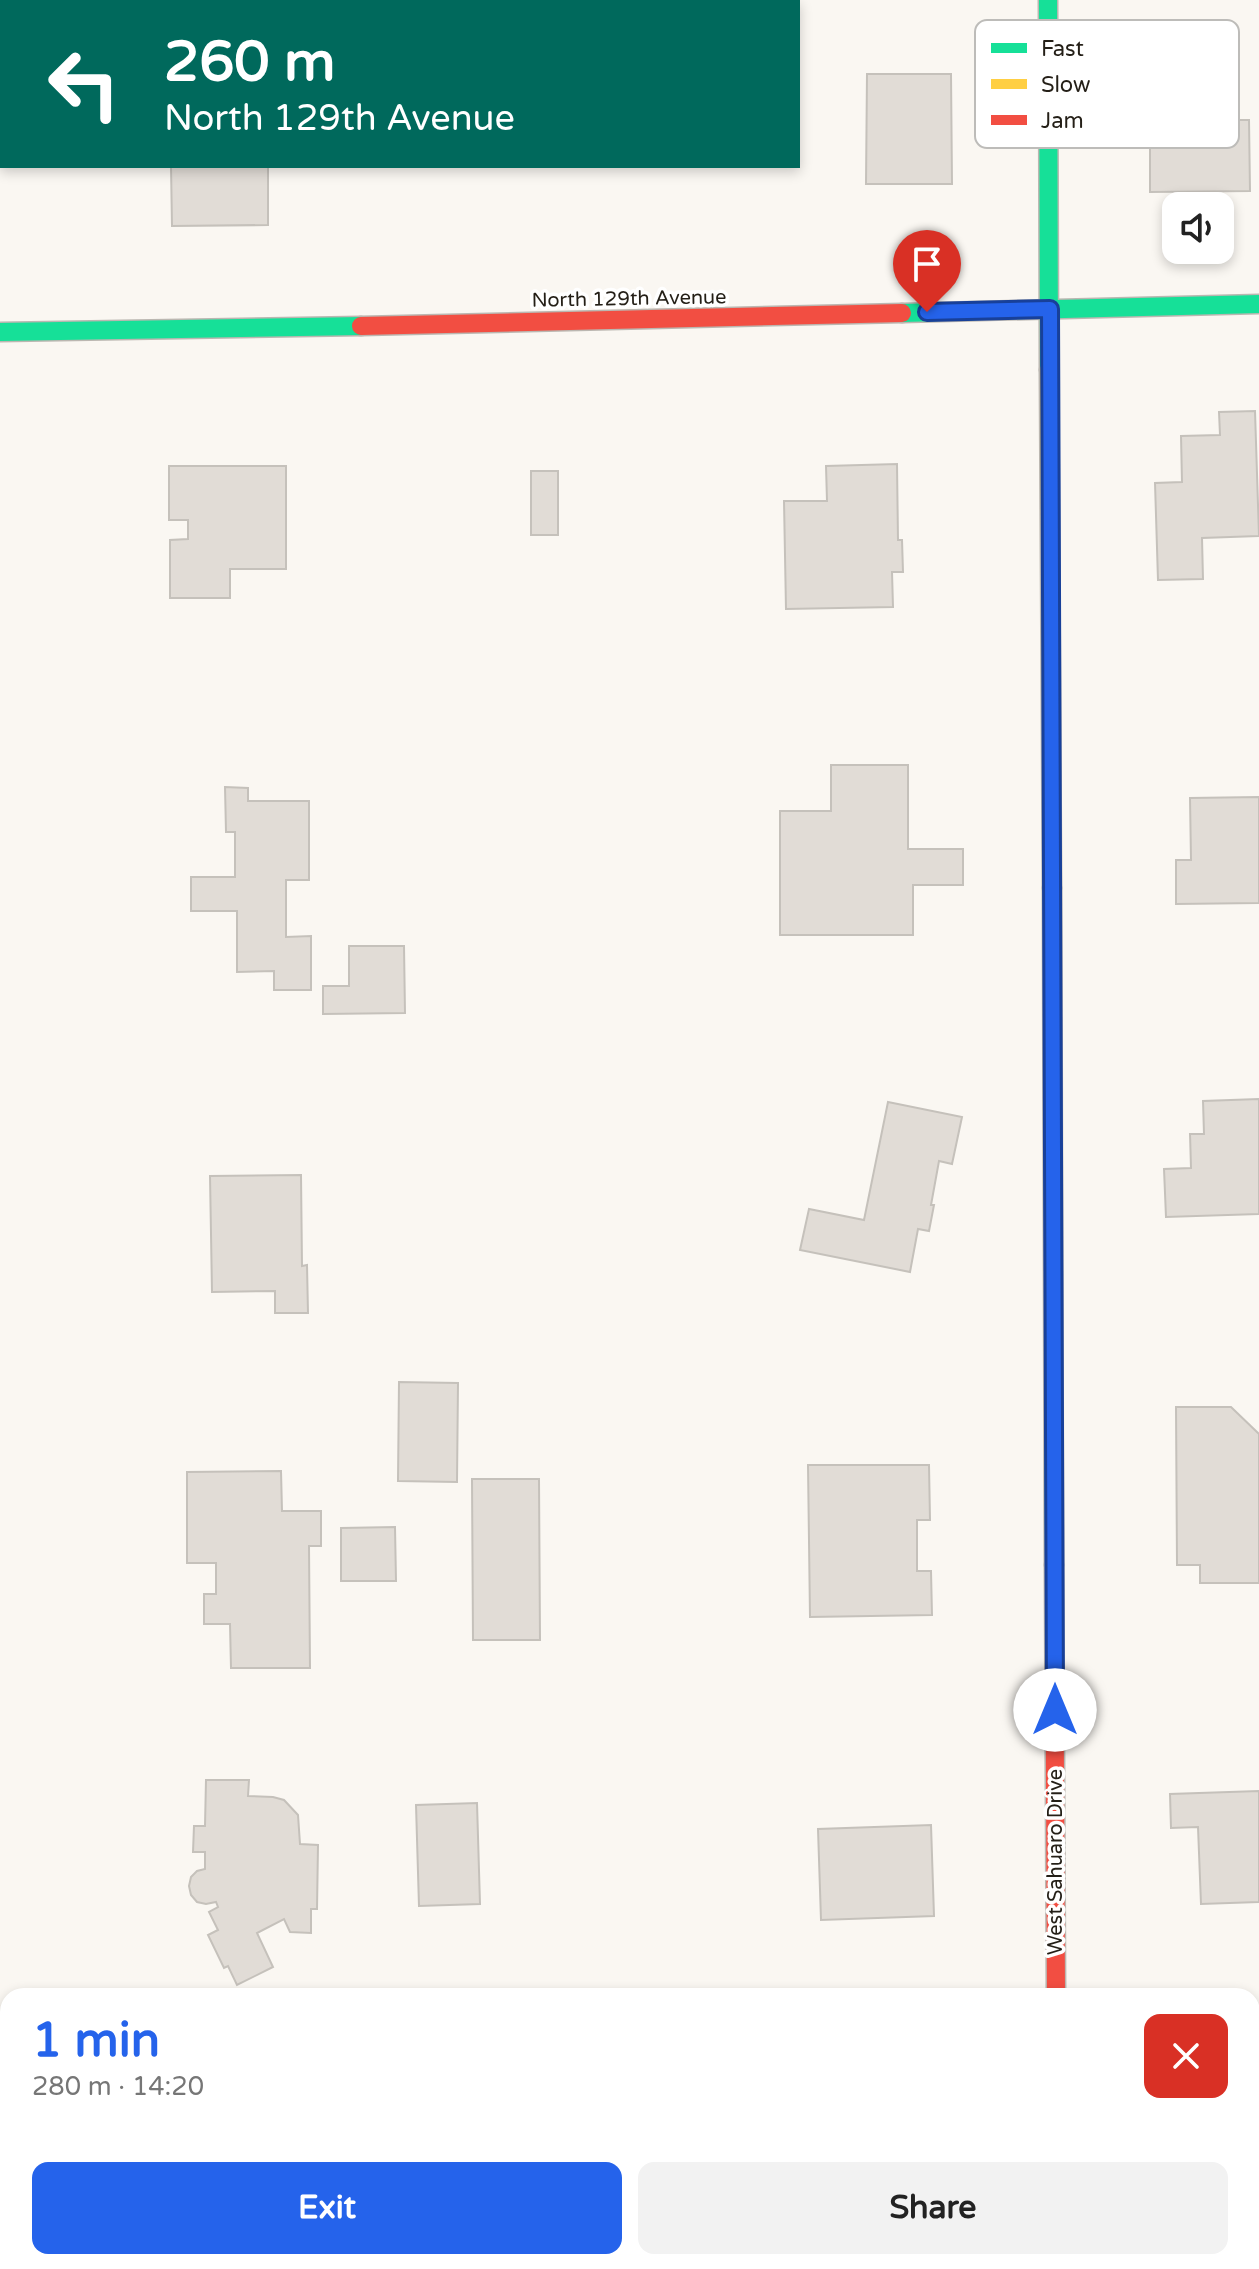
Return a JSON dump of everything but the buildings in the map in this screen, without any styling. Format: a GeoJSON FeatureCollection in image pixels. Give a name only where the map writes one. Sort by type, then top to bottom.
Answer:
{"type":"FeatureCollection","features":[{"type":"Feature","properties":{"kind":"street","name":"West Sahuaro Drive"},"geometry":{"type":"LineString","coordinates":[[1048,0],[1048,20]]}},
{"type":"Feature","properties":{"kind":"street","name":"West Sahuaro Drive"},"geometry":{"type":"LineString","coordinates":[[1049,148],[1056,1988]]}},
{"type":"Feature","properties":{"kind":"street","name":"North 129th Avenue"},"geometry":{"type":"LineString","coordinates":[[0,332],[1259,304]]}},
{"type":"Feature","properties":{"kind":"traffic: fast"},"geometry":{"type":"LineString","coordinates":[[1048,0],[1048,20]]}},
{"type":"Feature","properties":{"kind":"traffic: fast"},"geometry":{"type":"LineString","coordinates":[[1048,148],[1049,370]]}},
{"type":"Feature","properties":{"kind":"traffic: fast"},"geometry":{"type":"LineString","coordinates":[[902,313],[1259,304]]}},
{"type":"Feature","properties":{"kind":"traffic: fast"},"geometry":{"type":"LineString","coordinates":[[0,332],[361,326]]}},
{"type":"Feature","properties":{"kind":"traffic: fast"},"geometry":{"type":"LineString","coordinates":[[1052,888],[1054,1565]]}},
{"type":"Feature","properties":{"kind":"traffic: slow"},"geometry":{"type":"LineString","coordinates":[[1049,370],[1052,888]]}},
{"type":"Feature","properties":{"kind":"traffic: jam"},"geometry":{"type":"LineString","coordinates":[[361,326],[902,313]]}},
{"type":"Feature","properties":{"kind":"traffic: jam"},"geometry":{"type":"LineString","coordinates":[[1054,1565],[1056,1988]]}},
{"type":"Feature","properties":{"kind":"route"},"geometry":{"type":"LineString","coordinates":[[927,312],[1050,309],[1055,1710]]}}]}
